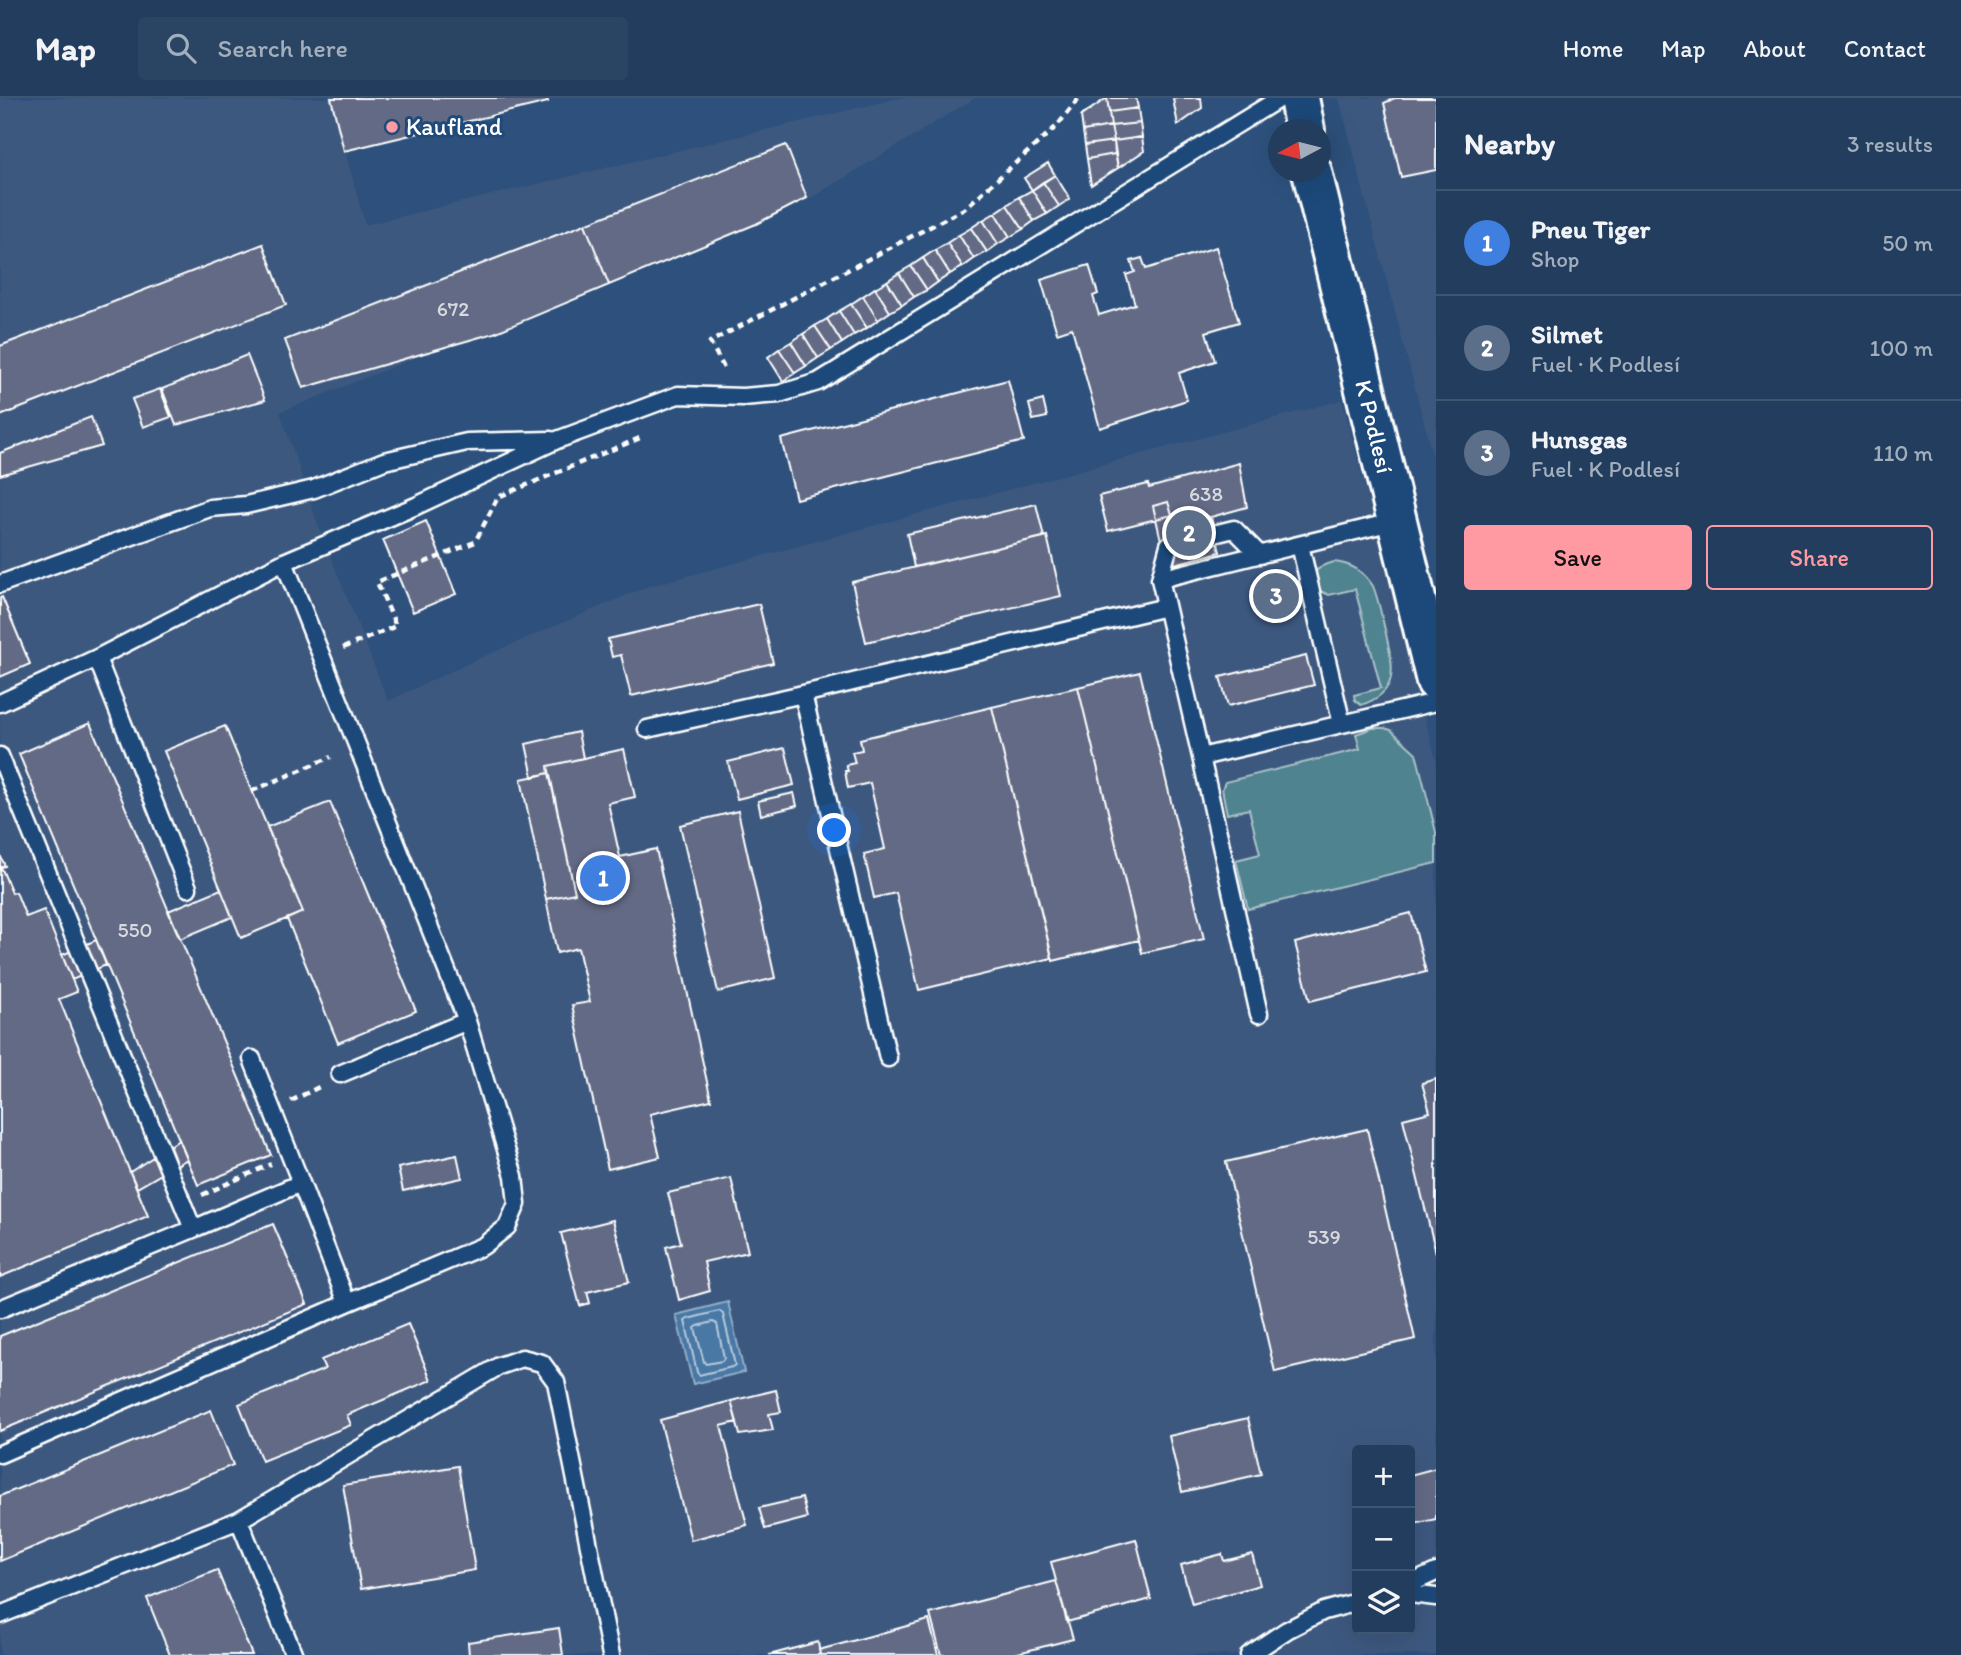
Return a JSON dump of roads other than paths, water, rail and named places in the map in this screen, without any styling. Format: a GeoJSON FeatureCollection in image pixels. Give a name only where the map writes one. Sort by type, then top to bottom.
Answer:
{"type":"FeatureCollection","features":[{"type":"Feature","properties":{"kind":"street"},"geometry":{"type":"LineString","coordinates":[[1299,98],[1303,119]]}},
{"type":"Feature","properties":{"kind":"street","name":"K Podlesí"},"geometry":{"type":"LineString","coordinates":[[1314,182],[1436,681]]}},
{"type":"Feature","properties":{"kind":"lane"},"geometry":{"type":"LineString","coordinates":[[0,703],[97,658],[284,562],[416,506],[557,440],[678,395],[743,397],[779,394],[818,382],[1280,98]]}},
{"type":"Feature","properties":{"kind":"lane"},"geometry":{"type":"LineString","coordinates":[[0,584],[210,508],[246,505],[314,489],[384,461],[467,442],[557,440]]}},
{"type":"Feature","properties":{"kind":"lane"},"geometry":{"type":"LineString","coordinates":[[1160,579],[1396,520]]}},
{"type":"Feature","properties":{"kind":"lane"},"geometry":{"type":"LineString","coordinates":[[1259,1014],[1160,579],[1169,545],[1195,538],[1234,529],[1260,555]]}},
{"type":"Feature","properties":{"kind":"lane"},"geometry":{"type":"LineString","coordinates":[[1300,545],[1342,724]]}},
{"type":"Feature","properties":{"kind":"lane"},"geometry":{"type":"LineString","coordinates":[[0,1454],[483,1246],[507,1227],[517,1204],[514,1177],[467,1021],[284,562]]}},
{"type":"Feature","properties":{"kind":"lane"},"geometry":{"type":"LineString","coordinates":[[647,729],[1166,607]]}},
{"type":"Feature","properties":{"kind":"lane"},"geometry":{"type":"LineString","coordinates":[[97,658],[188,888]]}},
{"type":"Feature","properties":{"kind":"lane"},"geometry":{"type":"LineString","coordinates":[[803,694],[888,1058]]}},
{"type":"Feature","properties":{"kind":"lane"},"geometry":{"type":"LineString","coordinates":[[1201,757],[1436,702]]}},
{"type":"Feature","properties":{"kind":"lane"},"geometry":{"type":"LineString","coordinates":[[0,756],[193,1229]]}},
{"type":"Feature","properties":{"kind":"lane"},"geometry":{"type":"LineString","coordinates":[[340,1074],[467,1021]]}},
{"type":"Feature","properties":{"kind":"lane"},"geometry":{"type":"LineString","coordinates":[[252,1059],[347,1303]]}},
{"type":"Feature","properties":{"kind":"lane"},"geometry":{"type":"LineString","coordinates":[[0,1309],[301,1183]]}},
{"type":"Feature","properties":{"kind":"lane"},"geometry":{"type":"LineString","coordinates":[[0,1615],[239,1520],[499,1366],[522,1358],[542,1363],[556,1382],[611,1655]]}},
{"type":"Feature","properties":{"kind":"lane"},"geometry":{"type":"LineString","coordinates":[[239,1520],[294,1655]]}},
{"type":"Feature","properties":{"kind":"lane"},"geometry":{"type":"LineString","coordinates":[[1415,1582],[1436,1572]]}},
{"type":"Feature","properties":{"kind":"lane"},"geometry":{"type":"LineString","coordinates":[[1415,1595],[1436,1597]]}},
{"type":"Feature","properties":{"kind":"lane"},"geometry":{"type":"LineString","coordinates":[[1249,1655],[1287,1630],[1324,1611],[1352,1603]]}},
{"type":"Feature","properties":{"kind":"water"},"geometry":{"type":"Polygon","coordinates":[[[728,1302],[744,1372],[693,1384],[676,1315],[728,1302]]]}},
{"type":"Feature","properties":{"kind":"place","name":"Kaufland"},"geometry":{"type":"Point","coordinates":[392,127]}},
{"type":"Feature","properties":{"kind":"place","name":"Silmet"},"geometry":{"type":"Point","coordinates":[1189,533]}},
{"type":"Feature","properties":{"kind":"place","name":"Hunsgas"},"geometry":{"type":"Point","coordinates":[1276,596]}},
{"type":"Feature","properties":{"kind":"place","name":"Pneu Tiger"},"geometry":{"type":"Point","coordinates":[603,878]}}]}
